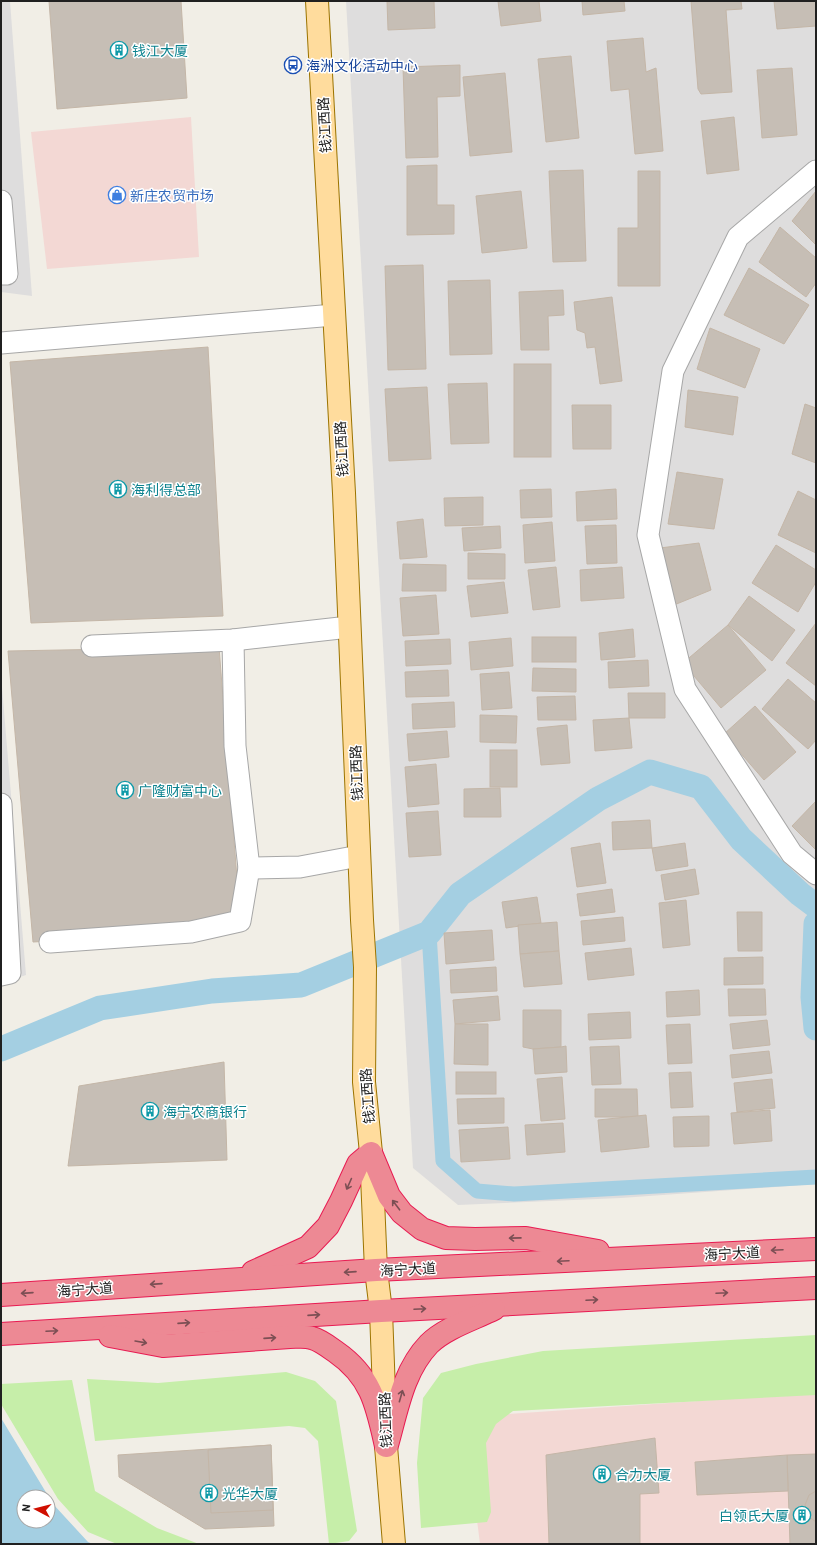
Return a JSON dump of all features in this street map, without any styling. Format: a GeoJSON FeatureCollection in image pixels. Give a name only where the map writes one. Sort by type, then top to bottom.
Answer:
{"type":"FeatureCollection","features":[{"type":"Feature","properties":{"kind":"highway"},"geometry":{"type":"LineString","coordinates":[[237,1279],[308,1247],[328,1226],[358,1164],[372,1153],[389,1196],[402,1213],[422,1229],[446,1238],[526,1238],[636,1257]]}},
{"type":"Feature","properties":{"kind":"highway","name":"海宁大道"},"geometry":{"type":"LineString","coordinates":[[1,1294],[376,1270],[816,1248]]}},
{"type":"Feature","properties":{"kind":"highway"},"geometry":{"type":"LineString","coordinates":[[1,1334],[505,1304],[816,1288]]}},
{"type":"Feature","properties":{"kind":"highway"},"geometry":{"type":"LineString","coordinates":[[386,1446],[403,1387],[414,1362],[430,1343],[451,1329],[505,1304]]}},
{"type":"Feature","properties":{"kind":"highway"},"geometry":{"type":"LineString","coordinates":[[75,1330],[163,1346],[290,1337],[312,1338],[339,1354],[353,1366],[367,1383],[376,1403],[386,1446]]}},
{"type":"Feature","properties":{"kind":"main road","name":"钱江西路"},"geometry":{"type":"LineString","coordinates":[[318,1],[365,967],[364,1082],[372,1153],[376,1270],[381,1311],[386,1446],[394,1544]]}},
{"type":"Feature","properties":{"kind":"street"},"geometry":{"type":"LineString","coordinates":[[816,170],[738,236],[673,371],[648,535],[685,689],[792,854],[816,874]]}},
{"type":"Feature","properties":{"kind":"street"},"geometry":{"type":"LineString","coordinates":[[1,201],[7,274],[1,274]]}},
{"type":"Feature","properties":{"kind":"street"},"geometry":{"type":"LineString","coordinates":[[1,343],[334,315]]}},
{"type":"Feature","properties":{"kind":"street"},"geometry":{"type":"LineString","coordinates":[[92,646],[233,640],[349,627]]}},
{"type":"Feature","properties":{"kind":"street"},"geometry":{"type":"LineString","coordinates":[[50,942],[191,932],[240,921],[249,868],[235,746],[233,640]]}},
{"type":"Feature","properties":{"kind":"street"},"geometry":{"type":"LineString","coordinates":[[1,804],[10,974],[1,975]]}},
{"type":"Feature","properties":{"kind":"street"},"geometry":{"type":"LineString","coordinates":[[249,868],[300,867],[359,856]]}},
{"type":"Feature","properties":{"kind":"shaded area"},"geometry":{"type":"Polygon","coordinates":[[[1,1],[10,1],[32,296],[1,292],[1,1]]]}},
{"type":"Feature","properties":{"kind":"shaded area"},"geometry":{"type":"Polygon","coordinates":[[[346,1],[816,1],[816,1184],[621,1198],[458,1205],[413,1168],[346,1]]]}},
{"type":"Feature","properties":{"kind":"shaded area","name":"新庄农贸市场"},"geometry":{"type":"Polygon","coordinates":[[[191,117],[199,257],[47,269],[31,132],[191,117]]]}},
{"type":"Feature","properties":{"kind":"shaded area"},"geometry":{"type":"Polygon","coordinates":[[[1,675],[26,975],[1,983],[1,675]]]}},
{"type":"Feature","properties":{"kind":"shaded area"},"geometry":{"type":"Polygon","coordinates":[[[816,1393],[816,1544],[480,1544],[464,1417],[816,1393]]]}},
{"type":"Feature","properties":{"kind":"green space"},"geometry":{"type":"Polygon","coordinates":[[[816,1335],[816,1395],[513,1411],[496,1424],[486,1443],[491,1512],[487,1522],[421,1528],[417,1463],[423,1398],[441,1373],[476,1364],[543,1351],[816,1335]]]}},
{"type":"Feature","properties":{"kind":"green space"},"geometry":{"type":"Polygon","coordinates":[[[286,1372],[315,1381],[336,1401],[357,1531],[349,1541],[329,1544],[318,1441],[305,1428],[289,1426],[95,1441],[87,1379],[158,1383],[286,1372]]]}},
{"type":"Feature","properties":{"kind":"green space"},"geometry":{"type":"Polygon","coordinates":[[[72,1380],[95,1491],[157,1528],[199,1544],[117,1544],[88,1532],[58,1499],[56,1496],[56,1489],[52,1489],[1,1404],[1,1384],[72,1380]]]}},
{"type":"Feature","properties":{"kind":"water"},"geometry":{"type":"Polygon","coordinates":[[[1,1418],[44,1489],[16,1489],[16,1529],[56,1529],[56,1507],[88,1542],[93,1544],[1,1544],[1,1418]]]}},
{"type":"Feature","properties":{"kind":"building","name":"钱江大厦"},"geometry":{"type":"Polygon","coordinates":[[[49,1],[181,1],[187,98],[57,109],[49,1]]]}},
{"type":"Feature","properties":{"kind":"building"},"geometry":{"type":"Polygon","coordinates":[[[387,1],[434,1],[435,28],[388,30],[387,1]]]}},
{"type":"Feature","properties":{"kind":"building"},"geometry":{"type":"Polygon","coordinates":[[[498,1],[539,1],[541,21],[501,26],[498,1]]]}},
{"type":"Feature","properties":{"kind":"building"},"geometry":{"type":"Polygon","coordinates":[[[582,1],[624,1],[625,11],[583,15],[582,1]]]}},
{"type":"Feature","properties":{"kind":"building"},"geometry":{"type":"Polygon","coordinates":[[[691,1],[741,1],[742,9],[726,10],[732,92],[701,94],[698,89],[691,1]]]}},
{"type":"Feature","properties":{"kind":"building"},"geometry":{"type":"Polygon","coordinates":[[[774,1],[816,1],[816,26],[777,29],[774,1]]]}},
{"type":"Feature","properties":{"kind":"building"},"geometry":{"type":"Polygon","coordinates":[[[643,38],[646,72],[656,68],[663,151],[635,154],[629,89],[611,91],[607,41],[643,38]]]}},
{"type":"Feature","properties":{"kind":"building"},"geometry":{"type":"Polygon","coordinates":[[[571,56],[579,138],[546,142],[538,59],[571,56]]]}},
{"type":"Feature","properties":{"kind":"building"},"geometry":{"type":"Polygon","coordinates":[[[460,65],[460,96],[437,97],[438,157],[406,158],[403,67],[460,65]]]}},
{"type":"Feature","properties":{"kind":"building"},"geometry":{"type":"Polygon","coordinates":[[[792,68],[797,135],[762,138],[757,70],[792,68]]]}},
{"type":"Feature","properties":{"kind":"building"},"geometry":{"type":"Polygon","coordinates":[[[505,73],[512,152],[470,156],[463,77],[505,73]]]}},
{"type":"Feature","properties":{"kind":"building"},"geometry":{"type":"Polygon","coordinates":[[[734,117],[739,170],[707,174],[701,121],[734,117]]]}},
{"type":"Feature","properties":{"kind":"building"},"geometry":{"type":"Polygon","coordinates":[[[437,165],[437,205],[454,205],[454,234],[407,235],[407,166],[437,165]]]}},
{"type":"Feature","properties":{"kind":"building"},"geometry":{"type":"Polygon","coordinates":[[[583,170],[586,261],[553,262],[549,171],[583,170]]]}},
{"type":"Feature","properties":{"kind":"building"},"geometry":{"type":"Polygon","coordinates":[[[638,171],[660,171],[660,286],[618,286],[618,228],[638,228],[638,171]]]}},
{"type":"Feature","properties":{"kind":"building"},"geometry":{"type":"Polygon","coordinates":[[[521,191],[527,248],[482,253],[476,196],[521,191]]]}},
{"type":"Feature","properties":{"kind":"building"},"geometry":{"type":"Polygon","coordinates":[[[816,191],[816,245],[792,221],[816,191]]]}},
{"type":"Feature","properties":{"kind":"building"},"geometry":{"type":"Polygon","coordinates":[[[780,227],[816,258],[816,283],[806,297],[759,262],[780,227]]]}},
{"type":"Feature","properties":{"kind":"building"},"geometry":{"type":"Polygon","coordinates":[[[423,265],[426,369],[388,370],[385,266],[423,265]]]}},
{"type":"Feature","properties":{"kind":"building"},"geometry":{"type":"Polygon","coordinates":[[[749,268],[809,305],[784,344],[724,315],[749,268]]]}},
{"type":"Feature","properties":{"kind":"building"},"geometry":{"type":"Polygon","coordinates":[[[490,280],[492,354],[450,355],[448,281],[490,280]]]}},
{"type":"Feature","properties":{"kind":"building"},"geometry":{"type":"Polygon","coordinates":[[[563,290],[564,315],[548,316],[549,350],[521,350],[519,292],[563,290]]]}},
{"type":"Feature","properties":{"kind":"building"},"geometry":{"type":"Polygon","coordinates":[[[612,297],[622,381],[600,384],[595,347],[587,348],[585,333],[577,330],[574,302],[612,297]]]}},
{"type":"Feature","properties":{"kind":"building"},"geometry":{"type":"Polygon","coordinates":[[[710,328],[760,349],[745,388],[697,369],[710,328]]]}},
{"type":"Feature","properties":{"kind":"building","name":"海利得总部"},"geometry":{"type":"Polygon","coordinates":[[[208,347],[223,616],[31,623],[10,362],[208,347]]]}},
{"type":"Feature","properties":{"kind":"building"},"geometry":{"type":"Polygon","coordinates":[[[514,364],[551,364],[551,457],[514,457],[514,364]]]}},
{"type":"Feature","properties":{"kind":"building"},"geometry":{"type":"Polygon","coordinates":[[[487,383],[489,443],[451,444],[448,384],[487,383]]]}},
{"type":"Feature","properties":{"kind":"building"},"geometry":{"type":"Polygon","coordinates":[[[427,387],[431,459],[389,461],[385,389],[427,387]]]}},
{"type":"Feature","properties":{"kind":"building"},"geometry":{"type":"Polygon","coordinates":[[[688,390],[738,397],[733,435],[685,427],[688,390]]]}},
{"type":"Feature","properties":{"kind":"building"},"geometry":{"type":"Polygon","coordinates":[[[805,404],[816,408],[816,463],[792,454],[805,404]]]}},
{"type":"Feature","properties":{"kind":"building"},"geometry":{"type":"Polygon","coordinates":[[[572,405],[611,405],[611,449],[573,449],[572,405]]]}},
{"type":"Feature","properties":{"kind":"building"},"geometry":{"type":"Polygon","coordinates":[[[677,472],[723,479],[714,529],[668,524],[677,472]]]}},
{"type":"Feature","properties":{"kind":"building"},"geometry":{"type":"Polygon","coordinates":[[[551,489],[552,517],[521,518],[520,490],[551,489]]]}},
{"type":"Feature","properties":{"kind":"building"},"geometry":{"type":"Polygon","coordinates":[[[616,489],[617,519],[577,521],[576,492],[616,489]]]}},
{"type":"Feature","properties":{"kind":"building"},"geometry":{"type":"Polygon","coordinates":[[[798,491],[816,500],[816,553],[778,535],[798,491]]]}},
{"type":"Feature","properties":{"kind":"building"},"geometry":{"type":"Polygon","coordinates":[[[483,497],[483,525],[445,526],[444,498],[483,497]]]}},
{"type":"Feature","properties":{"kind":"building"},"geometry":{"type":"Polygon","coordinates":[[[423,519],[427,557],[400,559],[397,522],[423,519]]]}},
{"type":"Feature","properties":{"kind":"building"},"geometry":{"type":"Polygon","coordinates":[[[552,522],[555,561],[525,563],[523,525],[552,522]]]}},
{"type":"Feature","properties":{"kind":"building"},"geometry":{"type":"Polygon","coordinates":[[[616,525],[617,563],[587,564],[585,526],[616,525]]]}},
{"type":"Feature","properties":{"kind":"building"},"geometry":{"type":"Polygon","coordinates":[[[500,526],[501,548],[464,551],[462,528],[500,526]]]}},
{"type":"Feature","properties":{"kind":"building"},"geometry":{"type":"Polygon","coordinates":[[[699,543],[711,590],[674,605],[660,548],[699,543]]]}},
{"type":"Feature","properties":{"kind":"building"},"geometry":{"type":"Polygon","coordinates":[[[776,545],[816,570],[816,582],[798,612],[752,583],[776,545]]]}},
{"type":"Feature","properties":{"kind":"building"},"geometry":{"type":"Polygon","coordinates":[[[468,553],[505,554],[505,579],[468,579],[468,553]]]}},
{"type":"Feature","properties":{"kind":"building"},"geometry":{"type":"Polygon","coordinates":[[[403,564],[446,565],[446,591],[402,591],[403,564]]]}},
{"type":"Feature","properties":{"kind":"building"},"geometry":{"type":"Polygon","coordinates":[[[556,567],[560,607],[533,610],[528,570],[556,567]]]}},
{"type":"Feature","properties":{"kind":"building"},"geometry":{"type":"Polygon","coordinates":[[[622,567],[624,598],[581,601],[580,570],[622,567]]]}},
{"type":"Feature","properties":{"kind":"building"},"geometry":{"type":"Polygon","coordinates":[[[504,582],[508,613],[471,617],[467,586],[504,582]]]}},
{"type":"Feature","properties":{"kind":"building"},"geometry":{"type":"Polygon","coordinates":[[[436,595],[439,634],[403,636],[400,598],[436,595]]]}},
{"type":"Feature","properties":{"kind":"building"},"geometry":{"type":"Polygon","coordinates":[[[749,596],[795,630],[772,661],[728,625],[749,596]]]}},
{"type":"Feature","properties":{"kind":"building"},"geometry":{"type":"Polygon","coordinates":[[[816,623],[816,686],[786,663],[816,623]]]}},
{"type":"Feature","properties":{"kind":"building"},"geometry":{"type":"Polygon","coordinates":[[[728,625],[766,670],[721,708],[683,663],[728,625]]]}},
{"type":"Feature","properties":{"kind":"building"},"geometry":{"type":"Polygon","coordinates":[[[633,629],[635,657],[601,660],[599,633],[633,629]]]}},
{"type":"Feature","properties":{"kind":"building"},"geometry":{"type":"Polygon","coordinates":[[[532,637],[576,637],[576,662],[532,662],[532,637]]]}},
{"type":"Feature","properties":{"kind":"building"},"geometry":{"type":"Polygon","coordinates":[[[511,638],[513,666],[471,670],[469,642],[511,638]]]}},
{"type":"Feature","properties":{"kind":"building"},"geometry":{"type":"Polygon","coordinates":[[[450,639],[451,664],[406,666],[405,641],[450,639]]]}},
{"type":"Feature","properties":{"kind":"building","name":"广隆财富中心"},"geometry":{"type":"Polygon","coordinates":[[[219,647],[241,930],[33,942],[8,651],[219,647]]]}},
{"type":"Feature","properties":{"kind":"building"},"geometry":{"type":"Polygon","coordinates":[[[648,660],[649,686],[609,688],[608,662],[648,660]]]}},
{"type":"Feature","properties":{"kind":"building"},"geometry":{"type":"Polygon","coordinates":[[[533,668],[576,669],[576,692],[532,691],[533,668]]]}},
{"type":"Feature","properties":{"kind":"building"},"geometry":{"type":"Polygon","coordinates":[[[448,670],[449,696],[406,697],[405,672],[448,670]]]}},
{"type":"Feature","properties":{"kind":"building"},"geometry":{"type":"Polygon","coordinates":[[[509,672],[512,708],[482,710],[480,674],[509,672]]]}},
{"type":"Feature","properties":{"kind":"building"},"geometry":{"type":"Polygon","coordinates":[[[788,679],[816,703],[816,740],[808,749],[762,709],[788,679]]]}},
{"type":"Feature","properties":{"kind":"building"},"geometry":{"type":"Polygon","coordinates":[[[628,693],[665,693],[665,718],[629,718],[628,693]]]}},
{"type":"Feature","properties":{"kind":"building"},"geometry":{"type":"Polygon","coordinates":[[[575,696],[576,720],[538,720],[537,697],[575,696]]]}},
{"type":"Feature","properties":{"kind":"building"},"geometry":{"type":"Polygon","coordinates":[[[454,702],[455,727],[413,729],[412,704],[454,702]]]}},
{"type":"Feature","properties":{"kind":"building"},"geometry":{"type":"Polygon","coordinates":[[[755,706],[796,752],[764,780],[724,734],[755,706]]]}},
{"type":"Feature","properties":{"kind":"building"},"geometry":{"type":"Polygon","coordinates":[[[480,715],[517,716],[516,743],[480,742],[480,715]]]}},
{"type":"Feature","properties":{"kind":"building"},"geometry":{"type":"Polygon","coordinates":[[[629,718],[632,748],[595,751],[593,720],[629,718]]]}},
{"type":"Feature","properties":{"kind":"building"},"geometry":{"type":"Polygon","coordinates":[[[567,725],[570,763],[541,765],[537,728],[567,725]]]}},
{"type":"Feature","properties":{"kind":"building"},"geometry":{"type":"Polygon","coordinates":[[[447,731],[449,757],[409,761],[407,734],[447,731]]]}},
{"type":"Feature","properties":{"kind":"building"},"geometry":{"type":"Polygon","coordinates":[[[490,750],[517,750],[517,787],[490,787],[490,750]]]}},
{"type":"Feature","properties":{"kind":"building"},"geometry":{"type":"Polygon","coordinates":[[[436,764],[439,804],[408,807],[405,767],[436,764]]]}},
{"type":"Feature","properties":{"kind":"building"},"geometry":{"type":"Polygon","coordinates":[[[500,788],[501,817],[464,817],[464,789],[500,788]]]}},
{"type":"Feature","properties":{"kind":"building"},"geometry":{"type":"Polygon","coordinates":[[[816,801],[816,850],[792,826],[816,801]]]}},
{"type":"Feature","properties":{"kind":"building"},"geometry":{"type":"Polygon","coordinates":[[[438,811],[441,855],[409,857],[406,813],[438,811]]]}},
{"type":"Feature","properties":{"kind":"building"},"geometry":{"type":"Polygon","coordinates":[[[650,820],[652,848],[613,850],[612,822],[650,820]]]}},
{"type":"Feature","properties":{"kind":"building"},"geometry":{"type":"Polygon","coordinates":[[[600,843],[606,883],[577,887],[571,848],[600,843]]]}},
{"type":"Feature","properties":{"kind":"building"},"geometry":{"type":"Polygon","coordinates":[[[685,843],[688,866],[656,871],[652,848],[685,843]]]}},
{"type":"Feature","properties":{"kind":"building"},"geometry":{"type":"Polygon","coordinates":[[[695,869],[699,894],[665,900],[661,875],[695,869]]]}},
{"type":"Feature","properties":{"kind":"building"},"geometry":{"type":"Polygon","coordinates":[[[612,889],[615,912],[580,916],[577,894],[612,889]]]}},
{"type":"Feature","properties":{"kind":"building"},"geometry":{"type":"Polygon","coordinates":[[[537,897],[541,923],[506,928],[502,902],[537,897]]]}},
{"type":"Feature","properties":{"kind":"building"},"geometry":{"type":"Polygon","coordinates":[[[686,900],[690,945],[663,948],[659,903],[686,900]]]}},
{"type":"Feature","properties":{"kind":"building"},"geometry":{"type":"Polygon","coordinates":[[[737,912],[762,912],[762,951],[738,951],[737,912]]]}},
{"type":"Feature","properties":{"kind":"building"},"geometry":{"type":"Polygon","coordinates":[[[623,917],[625,941],[583,945],[581,921],[623,917]]]}},
{"type":"Feature","properties":{"kind":"building"},"geometry":{"type":"Polygon","coordinates":[[[557,922],[559,951],[520,954],[518,925],[557,922]]]}},
{"type":"Feature","properties":{"kind":"building"},"geometry":{"type":"Polygon","coordinates":[[[492,930],[494,960],[446,964],[444,933],[492,930]]]}},
{"type":"Feature","properties":{"kind":"building"},"geometry":{"type":"Polygon","coordinates":[[[631,948],[634,975],[588,980],[585,953],[631,948]]]}},
{"type":"Feature","properties":{"kind":"building"},"geometry":{"type":"Polygon","coordinates":[[[559,951],[562,984],[524,987],[520,954],[559,951]]]}},
{"type":"Feature","properties":{"kind":"building"},"geometry":{"type":"Polygon","coordinates":[[[763,957],[763,984],[724,985],[724,958],[763,957]]]}},
{"type":"Feature","properties":{"kind":"building"},"geometry":{"type":"Polygon","coordinates":[[[496,967],[497,991],[451,993],[450,970],[496,967]]]}},
{"type":"Feature","properties":{"kind":"building"},"geometry":{"type":"Polygon","coordinates":[[[728,989],[765,989],[766,1015],[729,1016],[728,989]]]}},
{"type":"Feature","properties":{"kind":"building"},"geometry":{"type":"Polygon","coordinates":[[[699,990],[700,1015],[667,1017],[666,992],[699,990]]]}},
{"type":"Feature","properties":{"kind":"building"},"geometry":{"type":"Polygon","coordinates":[[[498,996],[500,1020],[455,1024],[453,1000],[498,996]]]}},
{"type":"Feature","properties":{"kind":"building"},"geometry":{"type":"Polygon","coordinates":[[[523,1010],[561,1010],[561,1047],[533,1049],[523,1047],[523,1010]]]}},
{"type":"Feature","properties":{"kind":"building"},"geometry":{"type":"Polygon","coordinates":[[[630,1012],[631,1038],[589,1040],[588,1014],[630,1012]]]}},
{"type":"Feature","properties":{"kind":"building"},"geometry":{"type":"Polygon","coordinates":[[[767,1020],[770,1045],[733,1049],[730,1024],[767,1020]]]}},
{"type":"Feature","properties":{"kind":"building"},"geometry":{"type":"Polygon","coordinates":[[[455,1024],[488,1024],[488,1065],[454,1064],[455,1024]]]}},
{"type":"Feature","properties":{"kind":"building"},"geometry":{"type":"Polygon","coordinates":[[[690,1024],[692,1063],[668,1064],[666,1025],[690,1024]]]}},
{"type":"Feature","properties":{"kind":"building"},"geometry":{"type":"Polygon","coordinates":[[[566,1046],[567,1072],[535,1074],[533,1049],[566,1046]]]}},
{"type":"Feature","properties":{"kind":"building"},"geometry":{"type":"Polygon","coordinates":[[[619,1046],[621,1084],[592,1085],[590,1047],[619,1046]]]}},
{"type":"Feature","properties":{"kind":"building"},"geometry":{"type":"Polygon","coordinates":[[[769,1051],[772,1073],[732,1078],[730,1055],[769,1051]]]}},
{"type":"Feature","properties":{"kind":"building","name":"海宁农商银行"},"geometry":{"type":"Polygon","coordinates":[[[224,1062],[227,1160],[68,1166],[79,1086],[224,1062]]]}},
{"type":"Feature","properties":{"kind":"building"},"geometry":{"type":"Polygon","coordinates":[[[456,1072],[496,1072],[496,1094],[456,1094],[456,1072]]]}},
{"type":"Feature","properties":{"kind":"building"},"geometry":{"type":"Polygon","coordinates":[[[691,1072],[693,1107],[671,1108],[669,1073],[691,1072]]]}},
{"type":"Feature","properties":{"kind":"building"},"geometry":{"type":"Polygon","coordinates":[[[562,1077],[565,1119],[541,1121],[537,1079],[562,1077]]]}},
{"type":"Feature","properties":{"kind":"building"},"geometry":{"type":"Polygon","coordinates":[[[772,1079],[775,1108],[737,1112],[734,1083],[772,1079]]]}},
{"type":"Feature","properties":{"kind":"building"},"geometry":{"type":"Polygon","coordinates":[[[595,1089],[637,1089],[638,1117],[595,1117],[595,1089]]]}},
{"type":"Feature","properties":{"kind":"building"},"geometry":{"type":"Polygon","coordinates":[[[504,1098],[504,1123],[458,1124],[457,1099],[504,1098]]]}},
{"type":"Feature","properties":{"kind":"building"},"geometry":{"type":"Polygon","coordinates":[[[770,1110],[772,1141],[734,1144],[731,1113],[770,1110]]]}},
{"type":"Feature","properties":{"kind":"building"},"geometry":{"type":"Polygon","coordinates":[[[646,1115],[649,1147],[601,1152],[598,1120],[646,1115]]]}},
{"type":"Feature","properties":{"kind":"building"},"geometry":{"type":"Polygon","coordinates":[[[709,1116],[709,1146],[674,1147],[673,1117],[709,1116]]]}},
{"type":"Feature","properties":{"kind":"building"},"geometry":{"type":"Polygon","coordinates":[[[563,1123],[565,1152],[527,1155],[525,1125],[563,1123]]]}},
{"type":"Feature","properties":{"kind":"building"},"geometry":{"type":"Polygon","coordinates":[[[508,1127],[510,1159],[461,1162],[459,1130],[508,1127]]]}},
{"type":"Feature","properties":{"kind":"building","name":"合力大厦"},"geometry":{"type":"Polygon","coordinates":[[[655,1438],[659,1493],[640,1494],[640,1544],[549,1544],[546,1455],[655,1438]]]}},
{"type":"Feature","properties":{"kind":"building","name":"光华大厦"},"geometry":{"type":"Polygon","coordinates":[[[271,1445],[274,1526],[205,1529],[119,1477],[118,1455],[271,1445]]]}},
{"type":"Feature","properties":{"kind":"building"},"geometry":{"type":"Polygon","coordinates":[[[271,1445],[273,1510],[211,1513],[208,1450],[271,1445]]]}},
{"type":"Feature","properties":{"kind":"building","name":"白领氏大厦"},"geometry":{"type":"Polygon","coordinates":[[[816,1454],[816,1544],[790,1544],[787,1455],[816,1454]]]}},
{"type":"Feature","properties":{"kind":"building"},"geometry":{"type":"Polygon","coordinates":[[[787,1455],[788,1491],[697,1495],[695,1462],[787,1455]]]}},
{"type":"Feature","properties":{"kind":"building"},"geometry":{"type":"Polygon","coordinates":[[[816,1491],[816,1522],[808,1516],[805,1505],[809,1495],[816,1491]]]}},
{"type":"Feature","properties":{"kind":"waterway"},"geometry":{"type":"LineString","coordinates":[[1,1049],[100,1008],[212,991],[301,985],[429,933],[460,894],[598,799],[650,772],[701,787],[741,839],[800,894],[816,906]]}},
{"type":"Feature","properties":{"kind":"waterway"},"geometry":{"type":"LineString","coordinates":[[816,924],[813,997],[816,1028]]}},
{"type":"Feature","properties":{"kind":"waterway"},"geometry":{"type":"LineString","coordinates":[[429,933],[443,1161],[477,1191],[514,1194],[816,1177]]}},
{"type":"Feature","properties":{"kind":"place","name":"钱江大厦"},"geometry":{"type":"Point","coordinates":[119,50]}},
{"type":"Feature","properties":{"kind":"place","name":"海洲文化活动中心"},"geometry":{"type":"Point","coordinates":[293,65]}},
{"type":"Feature","properties":{"kind":"place","name":"新庄农贸市场"},"geometry":{"type":"Point","coordinates":[117,195]}},
{"type":"Feature","properties":{"kind":"place","name":"海利得总部"},"geometry":{"type":"Point","coordinates":[118,489]}},
{"type":"Feature","properties":{"kind":"place","name":"广隆财富中心"},"geometry":{"type":"Point","coordinates":[125,790]}},
{"type":"Feature","properties":{"kind":"place","name":"海宁农商银行"},"geometry":{"type":"Point","coordinates":[150,1111]}},
{"type":"Feature","properties":{"kind":"place","name":"合力大厦"},"geometry":{"type":"Point","coordinates":[602,1474]}},
{"type":"Feature","properties":{"kind":"place","name":"光华大厦"},"geometry":{"type":"Point","coordinates":[209,1493]}},
{"type":"Feature","properties":{"kind":"place","name":"白领氏大厦"},"geometry":{"type":"Point","coordinates":[802,1515]}}]}
